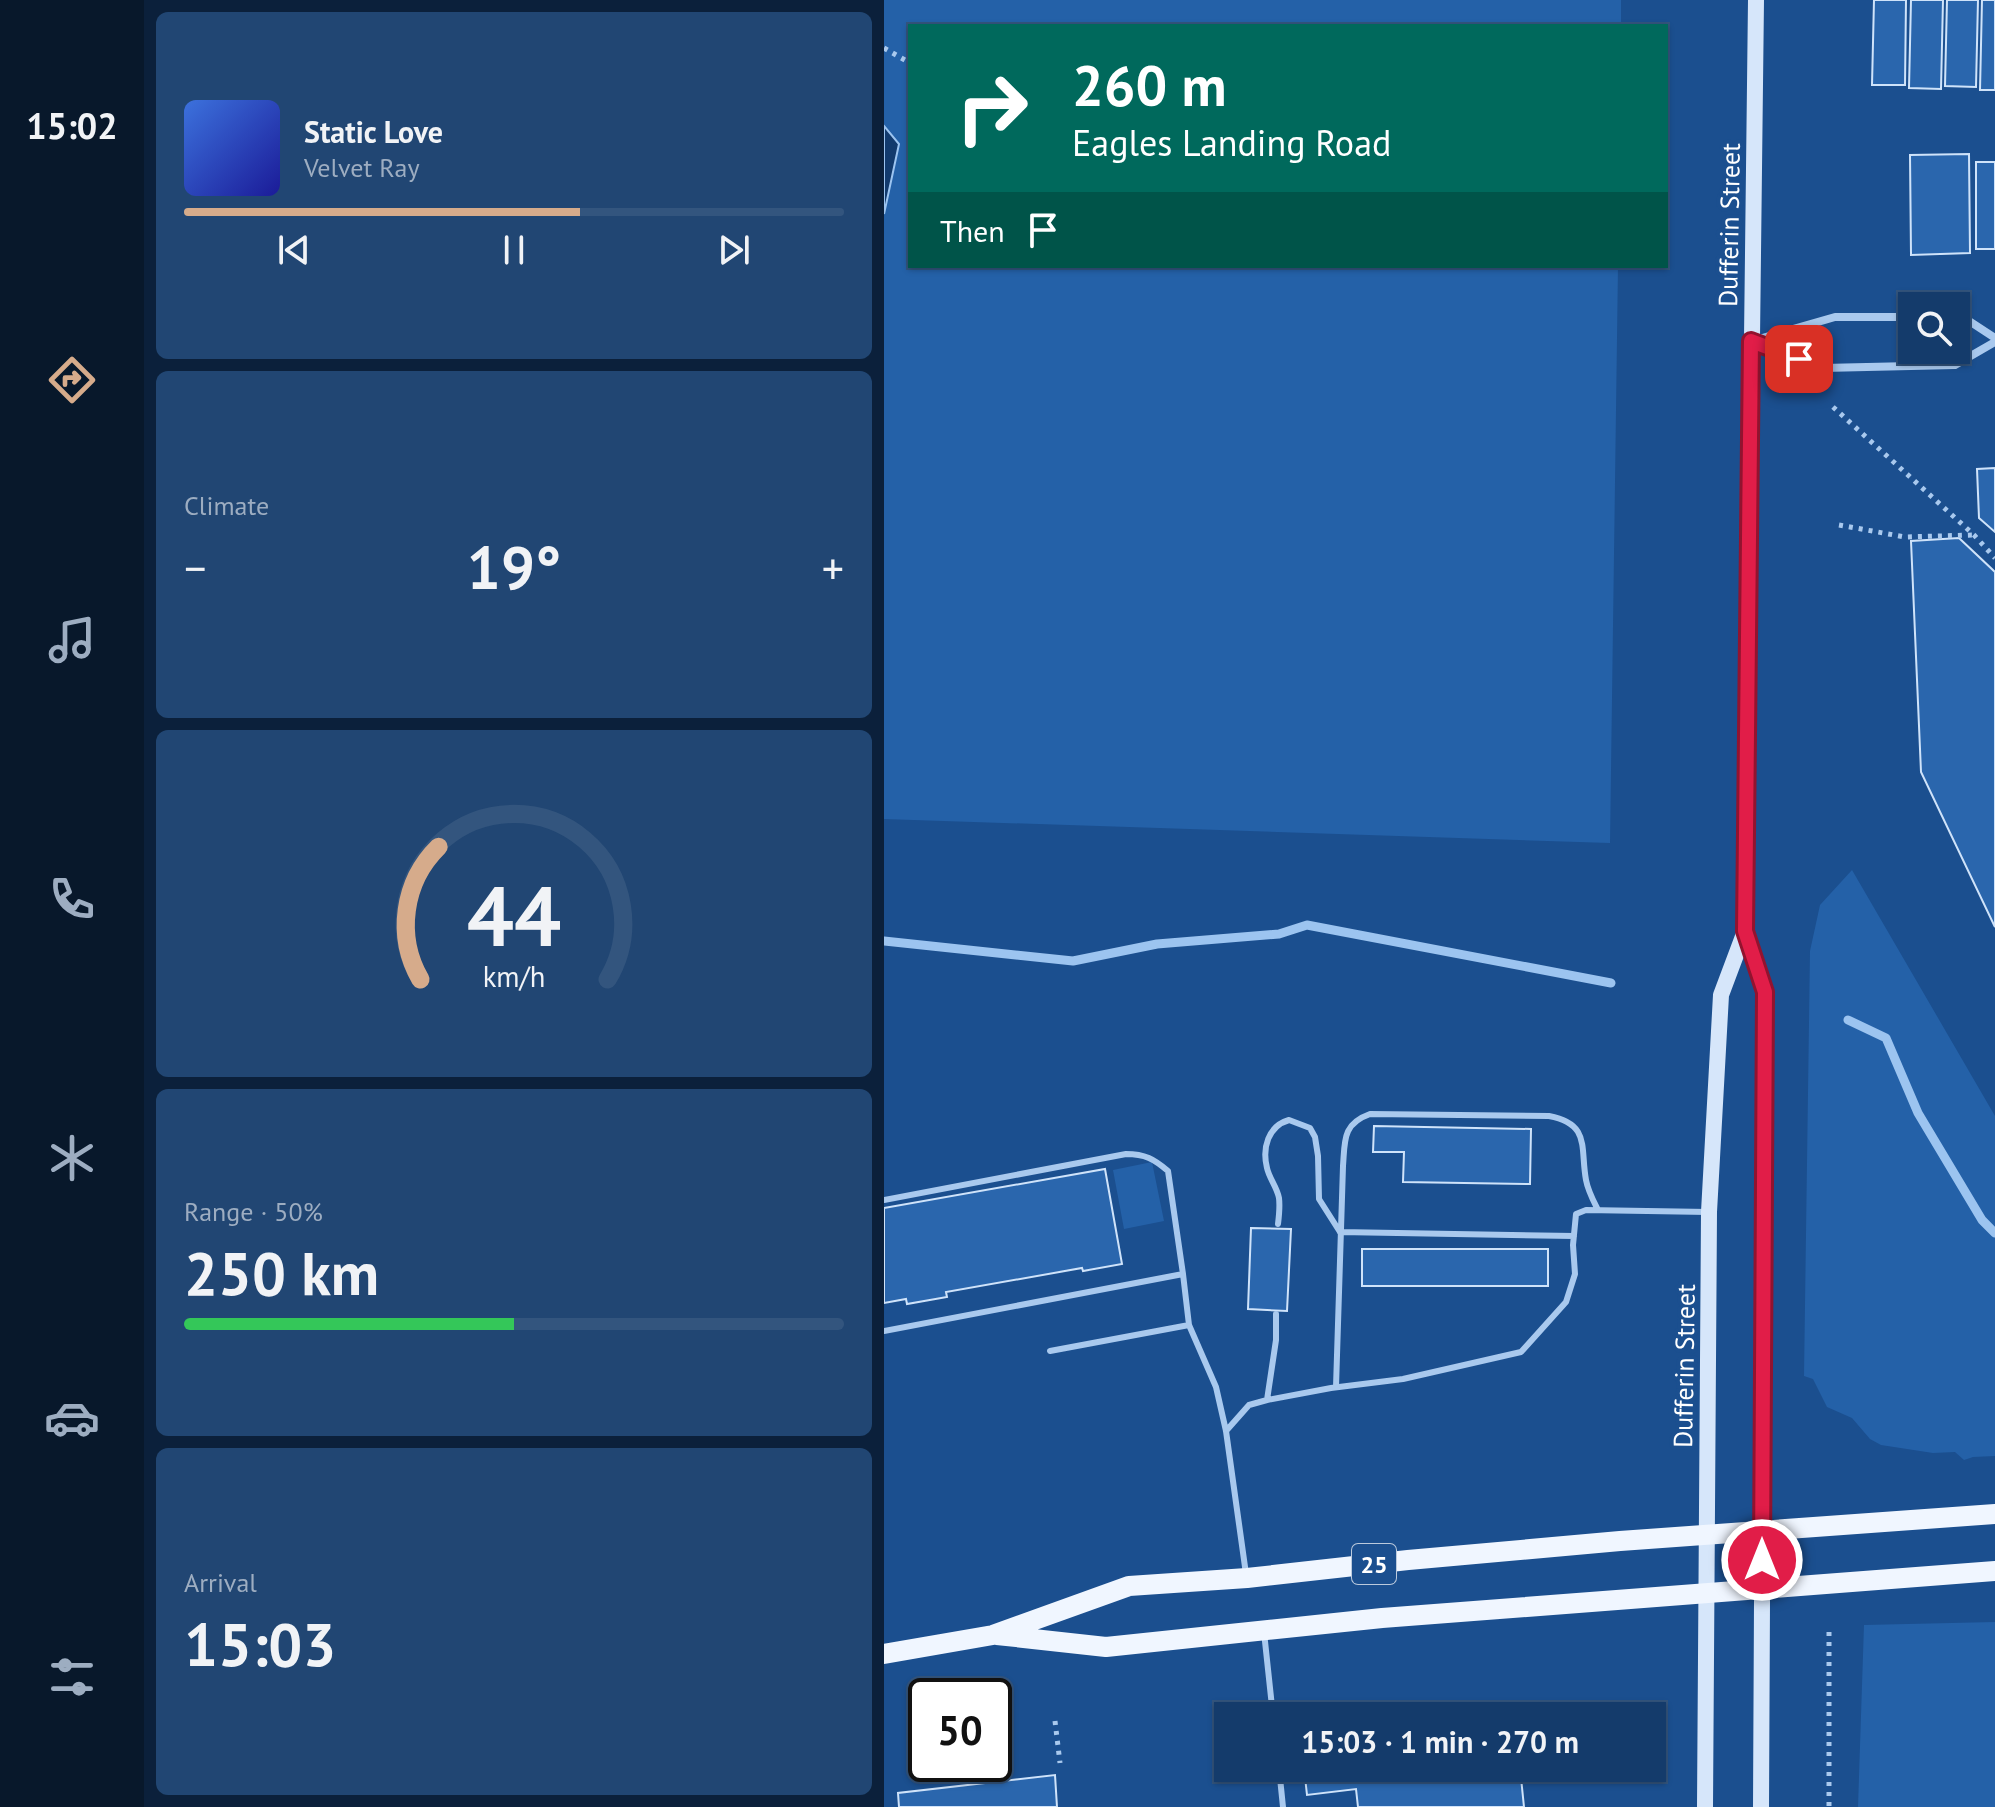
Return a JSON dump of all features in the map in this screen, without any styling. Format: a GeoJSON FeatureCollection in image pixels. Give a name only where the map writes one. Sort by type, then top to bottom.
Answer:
{"type":"FeatureCollection","features":[{"type":"Feature","properties":{"kind":"main road","name":"Dufferin Street"},"geometry":{"type":"LineString","coordinates":[[1756,0],[1745,931],[1765,992],[1761,1807]]}},
{"type":"Feature","properties":{"kind":"main road","name":"Dufferin Street"},"geometry":{"type":"LineString","coordinates":[[1705,1807],[1709,1212],[1721,995],[1745,931]]}},
{"type":"Feature","properties":{"kind":"main road","name":"25"},"geometry":{"type":"LineString","coordinates":[[884,1654],[993,1635],[1129,1586],[1247,1578],[1408,1560],[1706,1535],[1995,1514]]}},
{"type":"Feature","properties":{"kind":"main road","name":"25"},"geometry":{"type":"LineString","coordinates":[[993,1635],[1106,1647],[1382,1618],[1995,1571]]}},
{"type":"Feature","properties":{"kind":"street"},"geometry":{"type":"LineString","coordinates":[[1751,341],[1835,317],[1898,317]]}},
{"type":"Feature","properties":{"kind":"street"},"geometry":{"type":"LineString","coordinates":[[1751,341],[1823,368],[1955,365],[1995,340],[1970,322]]}},
{"type":"Feature","properties":{"kind":"lane"},"geometry":{"type":"LineString","coordinates":[[1336,1387],[1345,1136],[1357,1119],[1370,1114],[1549,1116],[1571,1123],[1582,1141],[1585,1177],[1598,1210]]}},
{"type":"Feature","properties":{"kind":"lane"},"geometry":{"type":"LineString","coordinates":[[1278,1224],[1279,1197],[1266,1165],[1266,1149],[1268,1136],[1275,1126],[1289,1120],[1310,1128],[1315,1137],[1319,1199],[1340,1232]]}},
{"type":"Feature","properties":{"kind":"lane"},"geometry":{"type":"LineString","coordinates":[[884,1200],[1115,1156],[1143,1154],[1168,1171],[1189,1325],[1216,1387],[1226,1431],[1247,1578]]}},
{"type":"Feature","properties":{"kind":"lane"},"geometry":{"type":"LineString","coordinates":[[1226,1431],[1249,1405],[1267,1400],[1403,1379],[1521,1352],[1566,1302],[1575,1274],[1576,1214],[1586,1210],[1709,1212]]}},
{"type":"Feature","properties":{"kind":"lane"},"geometry":{"type":"LineString","coordinates":[[1340,1232],[1574,1236]]}},
{"type":"Feature","properties":{"kind":"lane"},"geometry":{"type":"LineString","coordinates":[[884,1331],[1183,1274]]}},
{"type":"Feature","properties":{"kind":"lane"},"geometry":{"type":"LineString","coordinates":[[1267,1400],[1276,1340],[1276,1314]]}},
{"type":"Feature","properties":{"kind":"lane"},"geometry":{"type":"LineString","coordinates":[[1050,1351],[1189,1325]]}},
{"type":"Feature","properties":{"kind":"lane"},"geometry":{"type":"LineString","coordinates":[[1264,1632],[1272,1702]]}},
{"type":"Feature","properties":{"kind":"lane"},"geometry":{"type":"LineString","coordinates":[[1280,1782],[1283,1807]]}},
{"type":"Feature","properties":{"kind":"path"},"geometry":{"type":"LineString","coordinates":[[884,48],[908,62]]}},
{"type":"Feature","properties":{"kind":"path"},"geometry":{"type":"LineString","coordinates":[[1833,407],[1974,535],[1995,558]]}},
{"type":"Feature","properties":{"kind":"path"},"geometry":{"type":"LineString","coordinates":[[1839,525],[1905,537],[1974,535]]}},
{"type":"Feature","properties":{"kind":"path"},"geometry":{"type":"LineString","coordinates":[[1829,1632],[1829,1807]]}},
{"type":"Feature","properties":{"kind":"path"},"geometry":{"type":"LineString","coordinates":[[1055,1721],[1060,1763]]}},
{"type":"Feature","properties":{"kind":"shaded area"},"geometry":{"type":"Polygon","coordinates":[[[884,0],[1621,0],[1621,24],[908,24],[908,268],[1618,268],[1610,843],[884,819],[884,0]]]}},
{"type":"Feature","properties":{"kind":"shaded area"},"geometry":{"type":"Polygon","coordinates":[[[884,126],[899,144],[884,214],[884,126]]]}},
{"type":"Feature","properties":{"kind":"shaded area"},"geometry":{"type":"Polygon","coordinates":[[[1852,870],[1995,1116],[1995,1456],[1964,1460],[1955,1452],[1933,1453],[1881,1445],[1870,1439],[1852,1418],[1827,1407],[1813,1379],[1804,1376],[1810,951],[1820,905],[1852,870]]]}},
{"type":"Feature","properties":{"kind":"shaded area"},"geometry":{"type":"Polygon","coordinates":[[[1152,1162],[1164,1221],[1124,1229],[1113,1170],[1152,1162]]]}},
{"type":"Feature","properties":{"kind":"shaded area"},"geometry":{"type":"Polygon","coordinates":[[[1995,1622],[1995,1807],[1858,1807],[1864,1625],[1995,1622]]]}},
{"type":"Feature","properties":{"kind":"building"},"geometry":{"type":"Polygon","coordinates":[[[1874,0],[1906,0],[1905,85],[1872,85],[1874,0]]]}},
{"type":"Feature","properties":{"kind":"building"},"geometry":{"type":"Polygon","coordinates":[[[1911,0],[1943,0],[1941,89],[1909,88],[1911,0]]]}},
{"type":"Feature","properties":{"kind":"building"},"geometry":{"type":"Polygon","coordinates":[[[1947,0],[1978,0],[1976,87],[1945,86],[1947,0]]]}},
{"type":"Feature","properties":{"kind":"building"},"geometry":{"type":"Polygon","coordinates":[[[1982,0],[1995,0],[1995,90],[1980,90],[1982,0]]]}},
{"type":"Feature","properties":{"kind":"building"},"geometry":{"type":"Polygon","coordinates":[[[1969,154],[1970,253],[1911,255],[1910,155],[1969,154]]]}},
{"type":"Feature","properties":{"kind":"building"},"geometry":{"type":"Polygon","coordinates":[[[1976,162],[1995,162],[1995,249],[1976,249],[1976,162]]]}},
{"type":"Feature","properties":{"kind":"building"},"geometry":{"type":"Polygon","coordinates":[[[1995,468],[1995,532],[1979,518],[1977,469],[1995,468]]]}},
{"type":"Feature","properties":{"kind":"building"},"geometry":{"type":"Polygon","coordinates":[[[1959,538],[1995,572],[1995,927],[1921,772],[1911,541],[1959,538]]]}},
{"type":"Feature","properties":{"kind":"building"},"geometry":{"type":"Polygon","coordinates":[[[1374,1126],[1531,1129],[1530,1184],[1403,1182],[1404,1152],[1373,1152],[1374,1126]]]}},
{"type":"Feature","properties":{"kind":"building"},"geometry":{"type":"Polygon","coordinates":[[[1105,1169],[1122,1264],[946,1292],[947,1297],[907,1304],[906,1299],[884,1303],[884,1208],[1105,1169]]]}},
{"type":"Feature","properties":{"kind":"building"},"geometry":{"type":"Polygon","coordinates":[[[1251,1228],[1291,1229],[1287,1311],[1248,1309],[1251,1228]]]}},
{"type":"Feature","properties":{"kind":"building"},"geometry":{"type":"Polygon","coordinates":[[[1362,1249],[1548,1249],[1548,1286],[1362,1286],[1362,1249]]]}},
{"type":"Feature","properties":{"kind":"building"},"geometry":{"type":"Polygon","coordinates":[[[1055,1775],[1057,1807],[899,1807],[898,1793],[1055,1775]]]}},
{"type":"Feature","properties":{"kind":"building"},"geometry":{"type":"Polygon","coordinates":[[[1306,1782],[1521,1782],[1524,1807],[1358,1807],[1356,1789],[1307,1795],[1306,1782]]]}},
{"type":"Feature","properties":{"kind":"waterway"},"geometry":{"type":"LineString","coordinates":[[884,941],[1073,961],[1157,944],[1279,934],[1307,925],[1611,983]]}},
{"type":"Feature","properties":{"kind":"waterway"},"geometry":{"type":"LineString","coordinates":[[1848,1020],[1886,1038],[1918,1113],[1982,1220],[1995,1233]]}},
{"type":"Feature","properties":{"kind":"route"},"geometry":{"type":"LineString","coordinates":[[1762,1560],[1765,992],[1745,931],[1751,341],[1799,359]]}}]}
